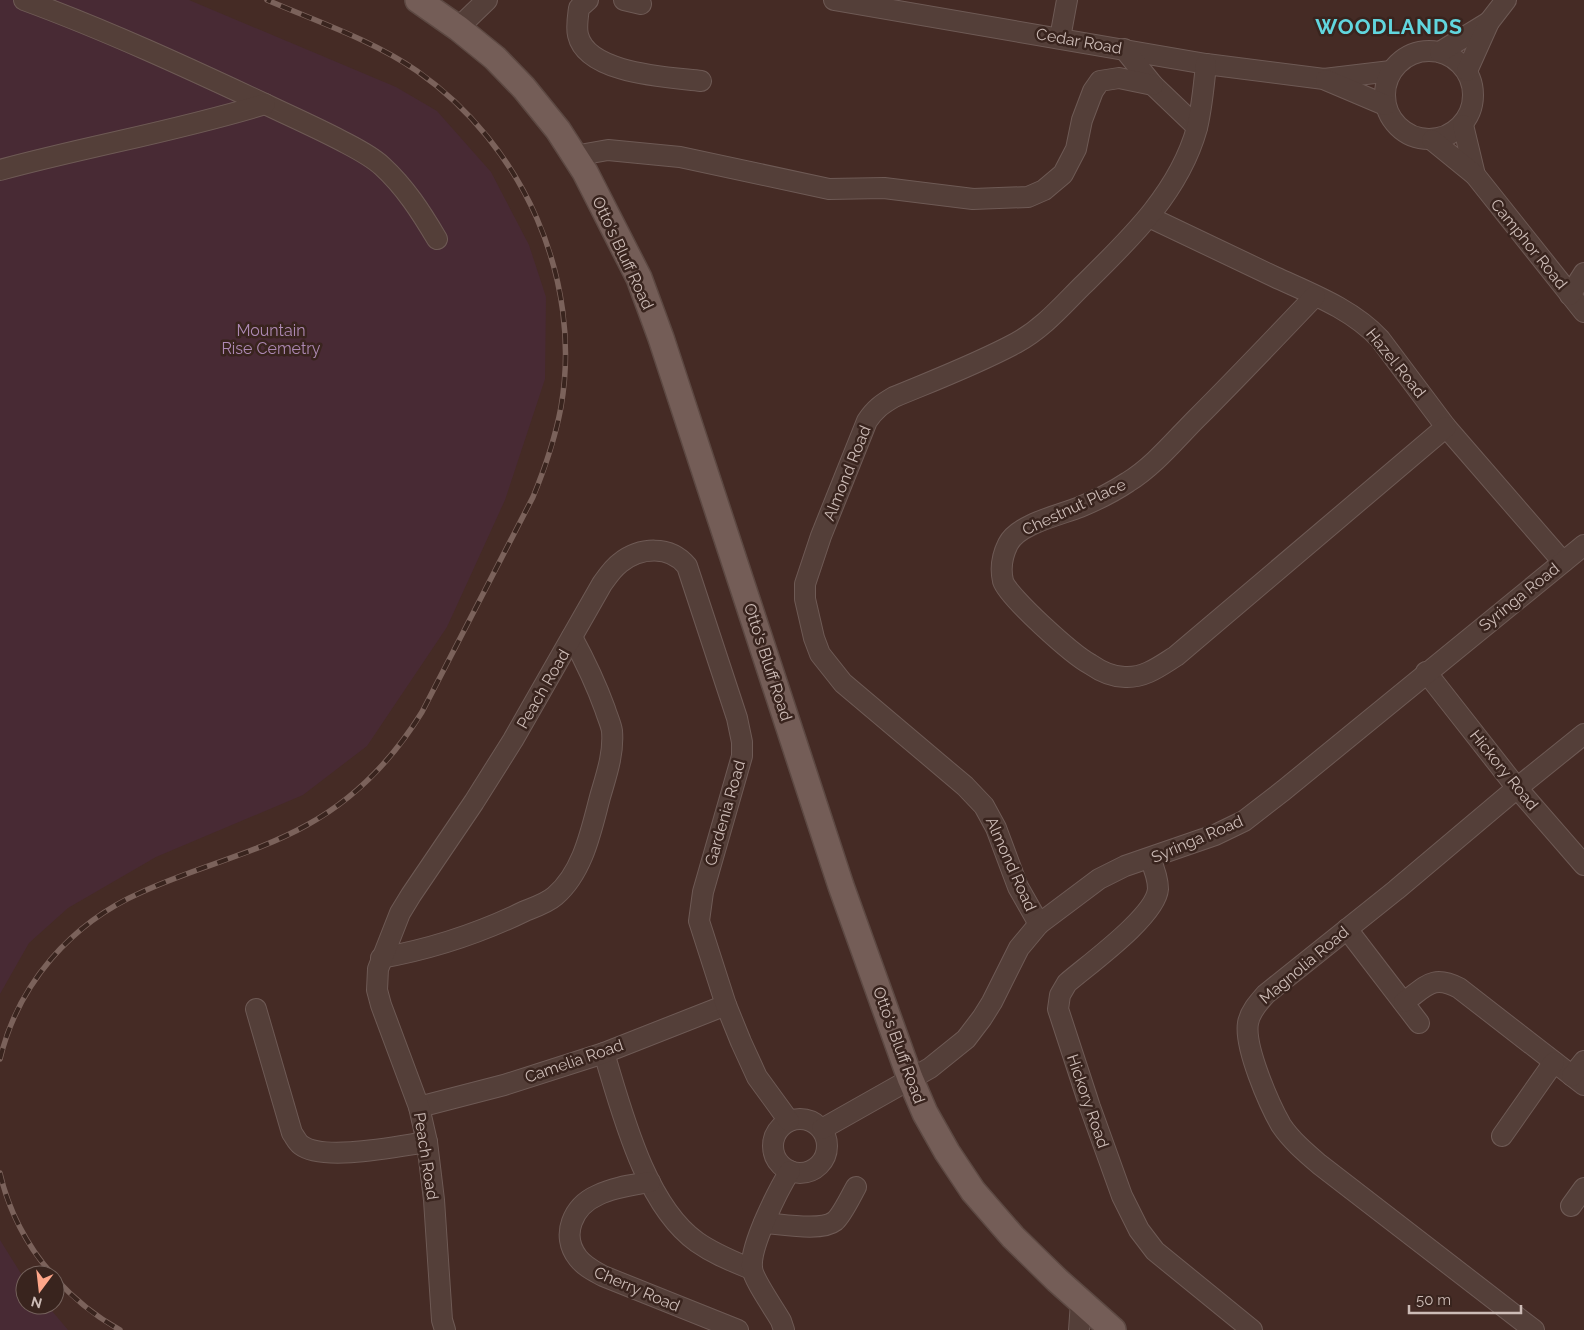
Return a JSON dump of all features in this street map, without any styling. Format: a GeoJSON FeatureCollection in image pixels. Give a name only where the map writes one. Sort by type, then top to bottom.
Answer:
{"type":"FeatureCollection","features":[{"type":"Feature","properties":{"kind":"main road","name":"Otto's Bluff Road"},"geometry":{"type":"LineString","coordinates":[[418,0],[458,28],[495,58],[524,88],[558,130],[585,172],[639,278],[841,886],[910,1078],[925,1113],[973,1190],[1013,1237],[1113,1330]]}},
{"type":"Feature","properties":{"kind":"street"},"geometry":{"type":"LineString","coordinates":[[24,0],[212,78],[319,129],[360,151],[381,166],[406,191],[420,210],[436,239]]}},
{"type":"Feature","properties":{"kind":"street"},"geometry":{"type":"LineString","coordinates":[[458,28],[488,0]]}},
{"type":"Feature","properties":{"kind":"street"},"geometry":{"type":"LineString","coordinates":[[588,0],[579,8],[578,35],[586,50],[601,62],[618,68],[701,81]]}},
{"type":"Feature","properties":{"kind":"street","name":"Cedar Road"},"geometry":{"type":"LineString","coordinates":[[834,0],[1206,64],[1324,79],[1391,71]]}},
{"type":"Feature","properties":{"kind":"street"},"geometry":{"type":"LineString","coordinates":[[1060,38],[1067,0]]}},
{"type":"Feature","properties":{"kind":"street"},"geometry":{"type":"LineString","coordinates":[[1466,71],[1489,22],[1506,0]]}},
{"type":"Feature","properties":{"kind":"street"},"geometry":{"type":"LineString","coordinates":[[1440,52],[1489,22]]}},
{"type":"Feature","properties":{"kind":"street"},"geometry":{"type":"LineString","coordinates":[[1124,49],[1153,85],[1197,127]]}},
{"type":"Feature","properties":{"kind":"street"},"geometry":{"type":"LineString","coordinates":[[1421,51],[1440,52],[1455,59],[1466,71],[1472,84],[1474,99],[1470,113],[1463,125],[1449,136],[1432,140],[1416,139],[1402,131],[1391,120],[1385,105],[1384,87],[1391,71],[1404,58],[1421,51]]}},
{"type":"Feature","properties":{"kind":"street","name":"Almond Road"},"geometry":{"type":"LineString","coordinates":[[1038,924],[1018,888],[996,828],[984,806],[965,786],[843,683],[820,654],[808,615],[805,584],[821,536],[874,410],[888,401],[1016,343],[1037,330],[1104,264],[1149,217],[1178,176],[1197,127],[1206,64]]}},
{"type":"Feature","properties":{"kind":"street"},"geometry":{"type":"LineString","coordinates":[[574,156],[608,150],[680,157],[829,189],[884,188],[973,199],[1028,197],[1044,190],[1063,174],[1076,149],[1082,120],[1093,91],[1100,81],[1119,78],[1153,85]]}},
{"type":"Feature","properties":{"kind":"street","name":"Cedar Road"},"geometry":{"type":"LineString","coordinates":[[1324,79],[1385,105]]}},
{"type":"Feature","properties":{"kind":"street"},"geometry":{"type":"LineString","coordinates":[[0,170],[57,154],[185,128],[265,104]]}},
{"type":"Feature","properties":{"kind":"street","name":"Camphor Road"},"geometry":{"type":"LineString","coordinates":[[1463,125],[1475,175]]}},
{"type":"Feature","properties":{"kind":"street","name":"Camphor Road"},"geometry":{"type":"LineString","coordinates":[[1432,140],[1475,175],[1584,312]]}},
{"type":"Feature","properties":{"kind":"street","name":"Hazel Road"},"geometry":{"type":"LineString","coordinates":[[1149,217],[1315,296],[1369,327],[1446,427],[1563,562]]}},
{"type":"Feature","properties":{"kind":"street"},"geometry":{"type":"LineString","coordinates":[[1570,295],[1584,273]]}},
{"type":"Feature","properties":{"kind":"street","name":"Chestnut Place"},"geometry":{"type":"LineString","coordinates":[[1315,296],[1142,472],[1111,492],[1082,506],[1027,527],[1009,542],[1001,566],[1004,582],[1023,606],[1088,664],[1109,674],[1123,677],[1136,677],[1146,674],[1176,656],[1446,427]]}},
{"type":"Feature","properties":{"kind":"street","name":"Syringa Road"},"geometry":{"type":"LineString","coordinates":[[822,1129],[930,1068],[966,1039],[987,1010],[1019,948],[1038,924],[1099,879],[1125,866],[1215,835],[1244,821],[1584,544]]}},
{"type":"Feature","properties":{"kind":"street","name":"Gardenia Road"},"geometry":{"type":"LineString","coordinates":[[572,637],[602,584],[618,564],[631,555],[642,551],[673,553],[682,559],[687,566],[737,718],[742,742],[742,756],[737,777],[703,892],[699,920],[726,1004],[757,1077],[789,1121]]}},
{"type":"Feature","properties":{"kind":"street","name":"Peach Road"},"geometry":{"type":"LineString","coordinates":[[382,958],[432,946],[503,922],[554,897],[567,884],[576,869],[591,832],[610,765],[612,729],[598,689],[572,637]]}},
{"type":"Feature","properties":{"kind":"street","name":"Peach Road"},"geometry":{"type":"LineString","coordinates":[[445,1330],[442,1320],[434,1200],[427,1142],[419,1107],[377,990],[378,969],[400,913],[474,802],[537,700],[572,637]]}},
{"type":"Feature","properties":{"kind":"street","name":"Hickory Road"},"geometry":{"type":"LineString","coordinates":[[1426,672],[1517,788],[1584,865]]}},
{"type":"Feature","properties":{"kind":"street","name":"Magnolia Road"},"geometry":{"type":"LineString","coordinates":[[1534,1330],[1319,1164],[1294,1142],[1282,1126],[1268,1100],[1247,1036],[1247,1024],[1250,1016],[1266,994],[1584,734]]}},
{"type":"Feature","properties":{"kind":"street","name":"Hickory Road"},"geometry":{"type":"LineString","coordinates":[[1150,858],[1157,877],[1158,890],[1155,900],[1148,911],[1135,924],[1067,983],[1063,988],[1059,1002],[1060,1016],[1086,1098],[1122,1196],[1139,1230],[1155,1251],[1252,1330]]}},
{"type":"Feature","properties":{"kind":"street"},"geometry":{"type":"LineString","coordinates":[[1347,929],[1419,1023]]}},
{"type":"Feature","properties":{"kind":"street"},"geometry":{"type":"LineString","coordinates":[[1404,1002],[1433,982],[1450,983],[1554,1062],[1580,1074]]}},
{"type":"Feature","properties":{"kind":"street","name":"Camelia Road"},"geometry":{"type":"LineString","coordinates":[[419,1107],[504,1085],[604,1053],[726,1004]]}},
{"type":"Feature","properties":{"kind":"street"},"geometry":{"type":"LineString","coordinates":[[256,1009],[292,1133],[300,1145],[320,1152],[336,1153],[427,1142]]}},
{"type":"Feature","properties":{"kind":"street"},"geometry":{"type":"LineString","coordinates":[[604,1053],[620,1106],[650,1182],[662,1204],[679,1226],[696,1241],[718,1254],[751,1269],[781,1321],[784,1330]]}},
{"type":"Feature","properties":{"kind":"street"},"geometry":{"type":"LineString","coordinates":[[1502,1136],[1554,1062]]}},
{"type":"Feature","properties":{"kind":"street"},"geometry":{"type":"LineString","coordinates":[[804,1119],[817,1124],[826,1137],[828,1146],[822,1162],[808,1172],[798,1173],[790,1171],[780,1164],[773,1151],[776,1133],[781,1126],[789,1121],[804,1119]]}},
{"type":"Feature","properties":{"kind":"street"},"geometry":{"type":"LineString","coordinates":[[751,1269],[764,1223],[780,1187],[790,1171]]}},
{"type":"Feature","properties":{"kind":"street","name":"Cherry Road"},"geometry":{"type":"LineString","coordinates":[[650,1182],[598,1194],[580,1207],[573,1218],[570,1230],[573,1250],[587,1267],[603,1276],[738,1330]]}},
{"type":"Feature","properties":{"kind":"street"},"geometry":{"type":"LineString","coordinates":[[764,1223],[816,1226],[827,1224],[836,1220],[856,1187]]}},
{"type":"Feature","properties":{"kind":"street"},"geometry":{"type":"LineString","coordinates":[[1571,1206],[1584,1188]]}},
{"type":"Feature","properties":{"kind":"street"},"geometry":{"type":"LineString","coordinates":[[1079,1330],[1081,1302]]}},
{"type":"Feature","properties":{"kind":"green space","name":"Mountain Rise Cemetry"},"geometry":{"type":"Polygon","coordinates":[[[0,0],[189,0],[396,87],[437,111],[491,172],[529,245],[546,297],[545,379],[505,500],[447,627],[367,746],[303,795],[156,857],[68,908],[29,943],[0,994],[0,0]]]}},
{"type":"Feature","properties":{"kind":"green space"},"geometry":{"type":"Polygon","coordinates":[[[0,1240],[16,1265],[15,1315],[55,1315],[68,1330],[0,1330],[0,1240]]]}},
{"type":"Feature","properties":{"kind":"railway"},"geometry":{"type":"LineString","coordinates":[[0,1059],[8,1032],[34,981],[51,959],[92,921],[116,905],[162,883],[267,844],[307,825],[342,803],[386,761],[399,746],[422,712],[533,497],[546,464],[556,430],[561,407],[565,359],[563,311],[553,264],[537,219],[515,176],[487,137],[455,101],[417,71],[363,41],[267,0]]}},
{"type":"Feature","properties":{"kind":"railway"},"geometry":{"type":"LineString","coordinates":[[0,1173],[13,1214],[27,1240],[45,1265]]}},
{"type":"Feature","properties":{"kind":"railway"},"geometry":{"type":"LineString","coordinates":[[65,1288],[85,1307],[120,1330]]}},
{"type":"Feature","properties":{"kind":"district","name":"WOODLANDS"},"geometry":{"type":"Point","coordinates":[1389,26]}}]}
